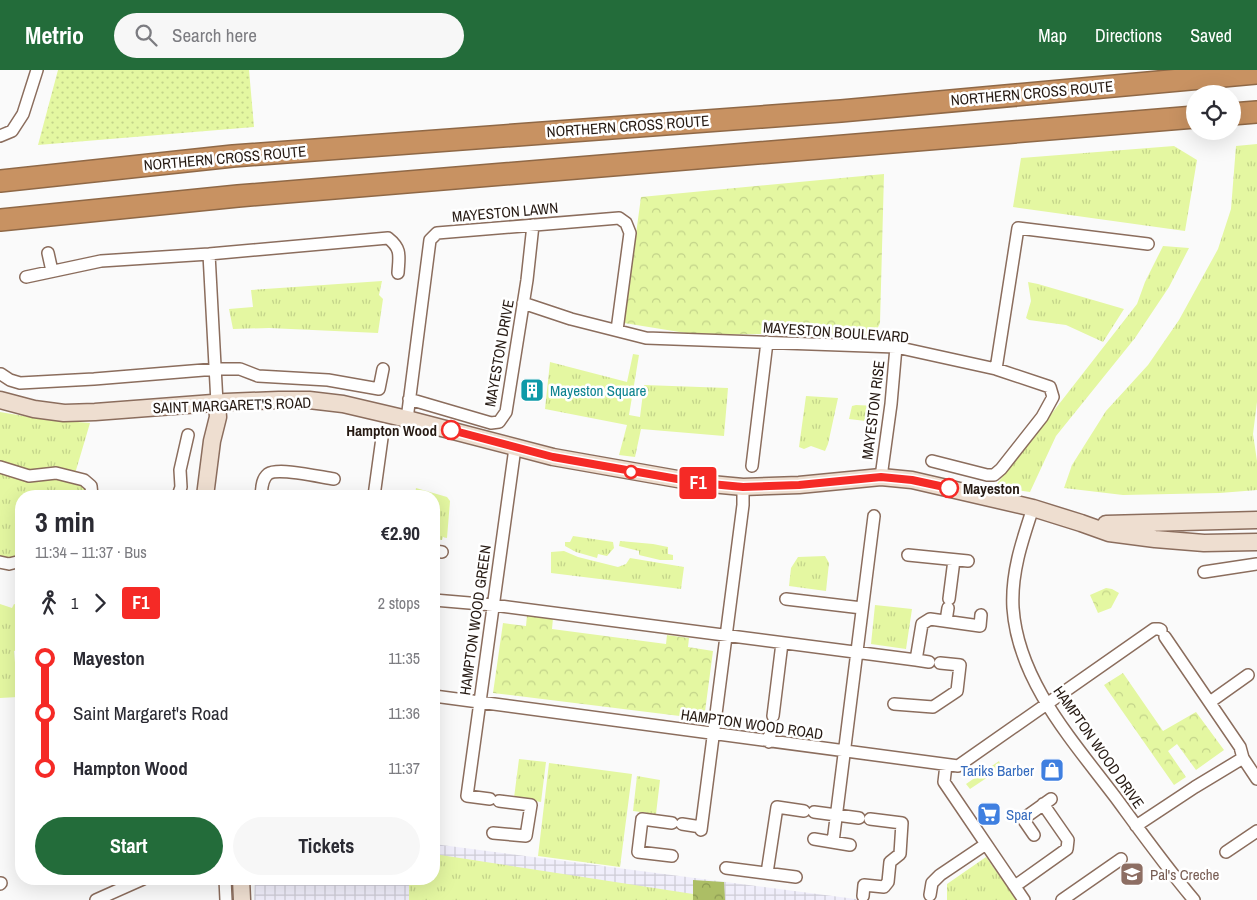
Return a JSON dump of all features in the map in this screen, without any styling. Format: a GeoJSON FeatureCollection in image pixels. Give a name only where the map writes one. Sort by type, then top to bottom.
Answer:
{"type":"FeatureCollection","features":[{"type":"Feature","properties":{"kind":"highway","name":"NORTHERN CROSS ROUTE"},"geometry":{"type":"LineString","coordinates":[[0,181],[233,156],[841,111],[1257,73]]}},
{"type":"Feature","properties":{"kind":"highway"},"geometry":{"type":"LineString","coordinates":[[1241,113],[1257,112]]}},
{"type":"Feature","properties":{"kind":"highway"},"geometry":{"type":"LineString","coordinates":[[0,220],[268,194],[1186,118]]}},
{"type":"Feature","properties":{"kind":"main road","name":"SAINT MARGARET'S ROAD"},"geometry":{"type":"LineString","coordinates":[[0,400],[34,409],[64,413],[217,403],[309,400],[343,404],[408,419],[553,457],[612,469],[700,483],[743,487],[799,485],[881,477],[912,480],[1034,508],[1081,522],[1109,533],[1204,543],[1251,542]]}},
{"type":"Feature","properties":{"kind":"main road"},"geometry":{"type":"LineString","coordinates":[[206,490],[212,441],[218,417],[217,403]]}},
{"type":"Feature","properties":{"kind":"main road","name":"SAINT MARGARET'S ROAD"},"geometry":{"type":"LineString","coordinates":[[1081,522],[1120,524],[1250,520]]}},
{"type":"Feature","properties":{"kind":"main road"},"geometry":{"type":"LineString","coordinates":[[1250,520],[1251,542]]}},
{"type":"Feature","properties":{"kind":"main road"},"geometry":{"type":"LineString","coordinates":[[241,885],[242,900]]}},
{"type":"Feature","properties":{"kind":"street"},"geometry":{"type":"LineString","coordinates":[[0,136],[12,131],[23,114],[37,70]]}},
{"type":"Feature","properties":{"kind":"street","name":"MAYESTON LAWN"},"geometry":{"type":"LineString","coordinates":[[408,419],[430,240],[437,233],[619,218],[626,223],[630,233],[617,330]]}},
{"type":"Feature","properties":{"kind":"street","name":"MAYESTON DRIVE"},"geometry":{"type":"LineString","coordinates":[[409,399],[491,423],[499,422],[506,412],[533,225]]}},
{"type":"Feature","properties":{"kind":"street"},"geometry":{"type":"LineString","coordinates":[[996,370],[1018,228],[1148,244]]}},
{"type":"Feature","properties":{"kind":"street"},"geometry":{"type":"LineString","coordinates":[[26,277],[101,261],[209,254],[388,238],[396,244],[400,254],[398,273]]}},
{"type":"Feature","properties":{"kind":"street"},"geometry":{"type":"LineString","coordinates":[[48,253],[52,271]]}},
{"type":"Feature","properties":{"kind":"street"},"geometry":{"type":"LineString","coordinates":[[209,254],[217,403]]}},
{"type":"Feature","properties":{"kind":"street","name":"MAYESTON BOULEVARD"},"geometry":{"type":"LineString","coordinates":[[523,303],[570,320],[646,338],[896,347],[996,370],[1050,387],[1053,397],[1042,416],[1001,469],[994,474],[986,476],[932,461]]}},
{"type":"Feature","properties":{"kind":"street"},"geometry":{"type":"LineString","coordinates":[[752,466],[768,342]]}},
{"type":"Feature","properties":{"kind":"street","name":"MAYESTON RISE"},"geometry":{"type":"LineString","coordinates":[[881,477],[891,404],[896,347]]}},
{"type":"Feature","properties":{"kind":"street"},"geometry":{"type":"LineString","coordinates":[[1,374],[10,380],[20,383],[216,369],[240,369],[258,376],[328,380],[379,389],[382,369]]}},
{"type":"Feature","properties":{"kind":"street"},"geometry":{"type":"LineString","coordinates":[[180,490],[180,470],[188,435]]}},
{"type":"Feature","properties":{"kind":"street"},"geometry":{"type":"LineString","coordinates":[[375,490],[382,438]]}},
{"type":"Feature","properties":{"kind":"street","name":"HAMPTON WOOD GREEN"},"geometry":{"type":"LineString","coordinates":[[493,833],[526,836],[530,805],[466,796],[515,448]]}},
{"type":"Feature","properties":{"kind":"street"},"geometry":{"type":"LineString","coordinates":[[0,467],[29,476],[56,473],[84,480],[91,486],[91,490]]}},
{"type":"Feature","properties":{"kind":"street"},"geometry":{"type":"LineString","coordinates":[[261,490],[262,482],[268,474],[278,471],[334,479]]}},
{"type":"Feature","properties":{"kind":"street"},"geometry":{"type":"LineString","coordinates":[[672,856],[638,852],[642,819],[701,828],[743,505],[743,487]]}},
{"type":"Feature","properties":{"kind":"street","name":"HAMPTON WOOD DRIVE"},"geometry":{"type":"LineString","coordinates":[[1034,508],[1017,560],[1014,580],[1013,607],[1017,635],[1026,664],[1047,704],[1073,742],[1165,865],[1194,900]]}},
{"type":"Feature","properties":{"kind":"street"},"geometry":{"type":"LineString","coordinates":[[833,842],[874,516]]}},
{"type":"Feature","properties":{"kind":"street"},"geometry":{"type":"LineString","coordinates":[[908,555],[968,561]]}},
{"type":"Feature","properties":{"kind":"street"},"geometry":{"type":"LineString","coordinates":[[946,621],[954,560]]}},
{"type":"Feature","properties":{"kind":"street"},"geometry":{"type":"LineString","coordinates":[[0,562],[9,564],[15,562]]}},
{"type":"Feature","properties":{"kind":"street"},"geometry":{"type":"LineString","coordinates":[[1204,572],[1257,564]]}},
{"type":"Feature","properties":{"kind":"street"},"geometry":{"type":"LineString","coordinates":[[786,599],[862,608]]}},
{"type":"Feature","properties":{"kind":"street"},"geometry":{"type":"LineString","coordinates":[[440,604],[493,605],[960,665],[956,691],[933,707],[894,704]]}},
{"type":"Feature","properties":{"kind":"street"},"geometry":{"type":"LineString","coordinates":[[916,660],[922,624],[930,619],[980,626],[982,615]]}},
{"type":"Feature","properties":{"kind":"street","name":"HAMPTON WOOD ROAD"},"geometry":{"type":"LineString","coordinates":[[440,697],[958,766],[1154,629],[1159,628],[1210,702]]}},
{"type":"Feature","properties":{"kind":"street"},"geometry":{"type":"LineString","coordinates":[[769,742],[782,643]]}},
{"type":"Feature","properties":{"kind":"street"},"geometry":{"type":"LineString","coordinates":[[1248,675],[1210,702],[1240,747],[1244,758],[1257,779]]}},
{"type":"Feature","properties":{"kind":"street"},"geometry":{"type":"LineString","coordinates":[[1136,826],[1195,787],[1244,758]]}},
{"type":"Feature","properties":{"kind":"street"},"geometry":{"type":"LineString","coordinates":[[946,765],[944,782],[1024,900]]}},
{"type":"Feature","properties":{"kind":"street"},"geometry":{"type":"LineString","coordinates":[[1014,886],[1067,849],[1068,840],[1047,802],[1023,819],[1034,835]]}},
{"type":"Feature","properties":{"kind":"street"},"geometry":{"type":"LineString","coordinates":[[767,873],[777,807],[902,823],[900,854],[890,862],[888,882],[884,887],[864,885],[864,896]]}},
{"type":"Feature","properties":{"kind":"street"},"geometry":{"type":"LineString","coordinates":[[1226,852],[1257,831]]}},
{"type":"Feature","properties":{"kind":"street"},"geometry":{"type":"LineString","coordinates":[[814,840],[850,845]]}},
{"type":"Feature","properties":{"kind":"street"},"geometry":{"type":"LineString","coordinates":[[930,895],[932,883],[940,875],[986,844]]}},
{"type":"Feature","properties":{"kind":"street"},"geometry":{"type":"LineString","coordinates":[[1046,849],[1052,859]]}},
{"type":"Feature","properties":{"kind":"street"},"geometry":{"type":"LineString","coordinates":[[1062,900],[1121,859]]}},
{"type":"Feature","properties":{"kind":"street"},"geometry":{"type":"LineString","coordinates":[[726,868],[796,876]]}},
{"type":"Feature","properties":{"kind":"street"},"geometry":{"type":"LineString","coordinates":[[96,900],[117,885]]}},
{"type":"Feature","properties":{"kind":"street"},"geometry":{"type":"LineString","coordinates":[[225,885],[226,900]]}},
{"type":"Feature","properties":{"kind":"shaded area"},"geometry":{"type":"Polygon","coordinates":[[[440,845],[863,900],[254,900],[255,885],[440,885],[440,845]]]}},
{"type":"Feature","properties":{"kind":"green space"},"geometry":{"type":"Polygon","coordinates":[[[58,70],[249,70],[254,127],[38,145],[58,70]]]}},
{"type":"Feature","properties":{"kind":"green space"},"geometry":{"type":"Polygon","coordinates":[[[1257,144],[1257,402],[1253,434],[1257,461],[1257,490],[1220,493],[1123,495],[1064,488],[1072,465],[1106,411],[1148,365],[1179,320],[1218,249],[1231,209],[1236,146],[1257,144]]]}},
{"type":"Feature","properties":{"kind":"green space"},"geometry":{"type":"Polygon","coordinates":[[[1174,146],[1197,160],[1185,231],[1013,207],[1021,158],[1174,146]]]}},
{"type":"Feature","properties":{"kind":"green space"},"geometry":{"type":"Polygon","coordinates":[[[884,174],[880,323],[874,336],[819,333],[698,335],[624,323],[641,197],[884,174]]]}},
{"type":"Feature","properties":{"kind":"green space"},"geometry":{"type":"Polygon","coordinates":[[[1163,246],[1189,248],[1169,287],[1135,338],[1056,436],[1030,492],[996,485],[1137,304],[1145,282],[1163,246]]]}},
{"type":"Feature","properties":{"kind":"green space"},"geometry":{"type":"Polygon","coordinates":[[[382,281],[379,295],[383,299],[378,333],[269,328],[233,329],[229,309],[253,307],[251,290],[382,281]]]}},
{"type":"Feature","properties":{"kind":"green space"},"geometry":{"type":"Polygon","coordinates":[[[1028,282],[1124,309],[1103,342],[1066,325],[1026,318],[1031,301],[1028,282]]]}},
{"type":"Feature","properties":{"kind":"green space"},"geometry":{"type":"Polygon","coordinates":[[[633,354],[639,355],[629,415],[640,417],[644,385],[728,388],[724,436],[641,429],[635,457],[619,455],[627,425],[545,409],[550,362],[627,382],[633,354]]]}},
{"type":"Feature","properties":{"kind":"green space"},"geometry":{"type":"Polygon","coordinates":[[[806,396],[838,398],[825,451],[811,446],[804,449],[799,447],[806,396]]]}},
{"type":"Feature","properties":{"kind":"green space"},"geometry":{"type":"Polygon","coordinates":[[[852,406],[877,406],[874,422],[849,419],[852,406]]]}},
{"type":"Feature","properties":{"kind":"green space"},"geometry":{"type":"Polygon","coordinates":[[[0,412],[41,419],[90,423],[74,477],[84,480],[89,490],[15,490],[15,561],[0,561],[0,412]]]}},
{"type":"Feature","properties":{"kind":"green space"},"geometry":{"type":"Polygon","coordinates":[[[440,495],[447,497],[450,501],[447,538],[443,537],[442,540],[440,540],[440,495]]]}},
{"type":"Feature","properties":{"kind":"green space"},"geometry":{"type":"Polygon","coordinates":[[[573,536],[613,542],[614,548],[607,556],[598,554],[597,558],[576,552],[565,546],[565,542],[570,542],[573,536]]]}},
{"type":"Feature","properties":{"kind":"green space"},"geometry":{"type":"Polygon","coordinates":[[[620,541],[668,547],[668,554],[673,555],[673,560],[660,560],[639,555],[639,551],[619,546],[620,541]]]}},
{"type":"Feature","properties":{"kind":"green space"},"geometry":{"type":"Polygon","coordinates":[[[564,551],[578,557],[618,567],[626,564],[630,558],[684,567],[681,589],[551,573],[551,552],[564,551]]]}},
{"type":"Feature","properties":{"kind":"green space"},"geometry":{"type":"Polygon","coordinates":[[[825,556],[829,563],[826,591],[789,586],[791,568],[798,557],[825,556]]]}},
{"type":"Feature","properties":{"kind":"green space"},"geometry":{"type":"Polygon","coordinates":[[[1106,588],[1119,593],[1111,608],[1098,613],[1090,595],[1106,588]]]}},
{"type":"Feature","properties":{"kind":"green space"},"geometry":{"type":"Polygon","coordinates":[[[0,604],[12,608],[14,604],[15,697],[0,698],[0,604]]]}},
{"type":"Feature","properties":{"kind":"green space"},"geometry":{"type":"Polygon","coordinates":[[[875,605],[912,609],[906,649],[871,644],[875,605]]]}},
{"type":"Feature","properties":{"kind":"green space"},"geometry":{"type":"Polygon","coordinates":[[[527,615],[553,618],[552,629],[666,644],[667,635],[689,638],[688,647],[713,651],[704,719],[493,693],[503,623],[526,626],[527,615]]]}},
{"type":"Feature","properties":{"kind":"green space"},"geometry":{"type":"Polygon","coordinates":[[[1123,673],[1163,731],[1196,712],[1224,750],[1196,770],[1177,744],[1168,751],[1186,777],[1174,785],[1104,685],[1123,673]]]}},
{"type":"Feature","properties":{"kind":"green space"},"geometry":{"type":"Polygon","coordinates":[[[519,759],[546,762],[541,802],[514,798],[519,759]]]}},
{"type":"Feature","properties":{"kind":"green space"},"geometry":{"type":"Polygon","coordinates":[[[999,761],[1000,769],[970,789],[966,784],[999,761]]]}},
{"type":"Feature","properties":{"kind":"green space"},"geometry":{"type":"Polygon","coordinates":[[[549,763],[632,774],[620,867],[538,856],[549,763]]]}},
{"type":"Feature","properties":{"kind":"green space"},"geometry":{"type":"Polygon","coordinates":[[[637,776],[660,780],[656,814],[633,811],[637,776]]]}},
{"type":"Feature","properties":{"kind":"green space"},"geometry":{"type":"Polygon","coordinates":[[[440,855],[719,898],[720,900],[409,900],[409,885],[440,885],[440,855]]]}},
{"type":"Feature","properties":{"kind":"green space"},"geometry":{"type":"Polygon","coordinates":[[[986,857],[1017,900],[947,900],[947,884],[986,857]]]}},
{"type":"Feature","properties":{"kind":"green space"},"geometry":{"type":"Polygon","coordinates":[[[693,880],[724,882],[725,900],[693,900],[693,880]]]}},
{"type":"Feature","properties":{"kind":"bus line","name":"F1"},"geometry":{"type":"LineString","coordinates":[[451,430],[553,457],[612,469],[700,483],[743,487],[799,485],[881,477],[912,480],[949,488]]}},
{"type":"Feature","properties":{"kind":"place","name":"Mayeston Square"},"geometry":{"type":"Point","coordinates":[532,390]}},
{"type":"Feature","properties":{"kind":"place","name":"Hampton Wood"},"geometry":{"type":"Point","coordinates":[451,430]}},
{"type":"Feature","properties":{"kind":"place","name":"Mayeston"},"geometry":{"type":"Point","coordinates":[949,488]}},
{"type":"Feature","properties":{"kind":"place","name":"Tariks Barber"},"geometry":{"type":"Point","coordinates":[1052,770]}},
{"type":"Feature","properties":{"kind":"place","name":"Spar"},"geometry":{"type":"Point","coordinates":[989,814]}},
{"type":"Feature","properties":{"kind":"place","name":"Pal's Creche"},"geometry":{"type":"Point","coordinates":[1132,874]}}]}
